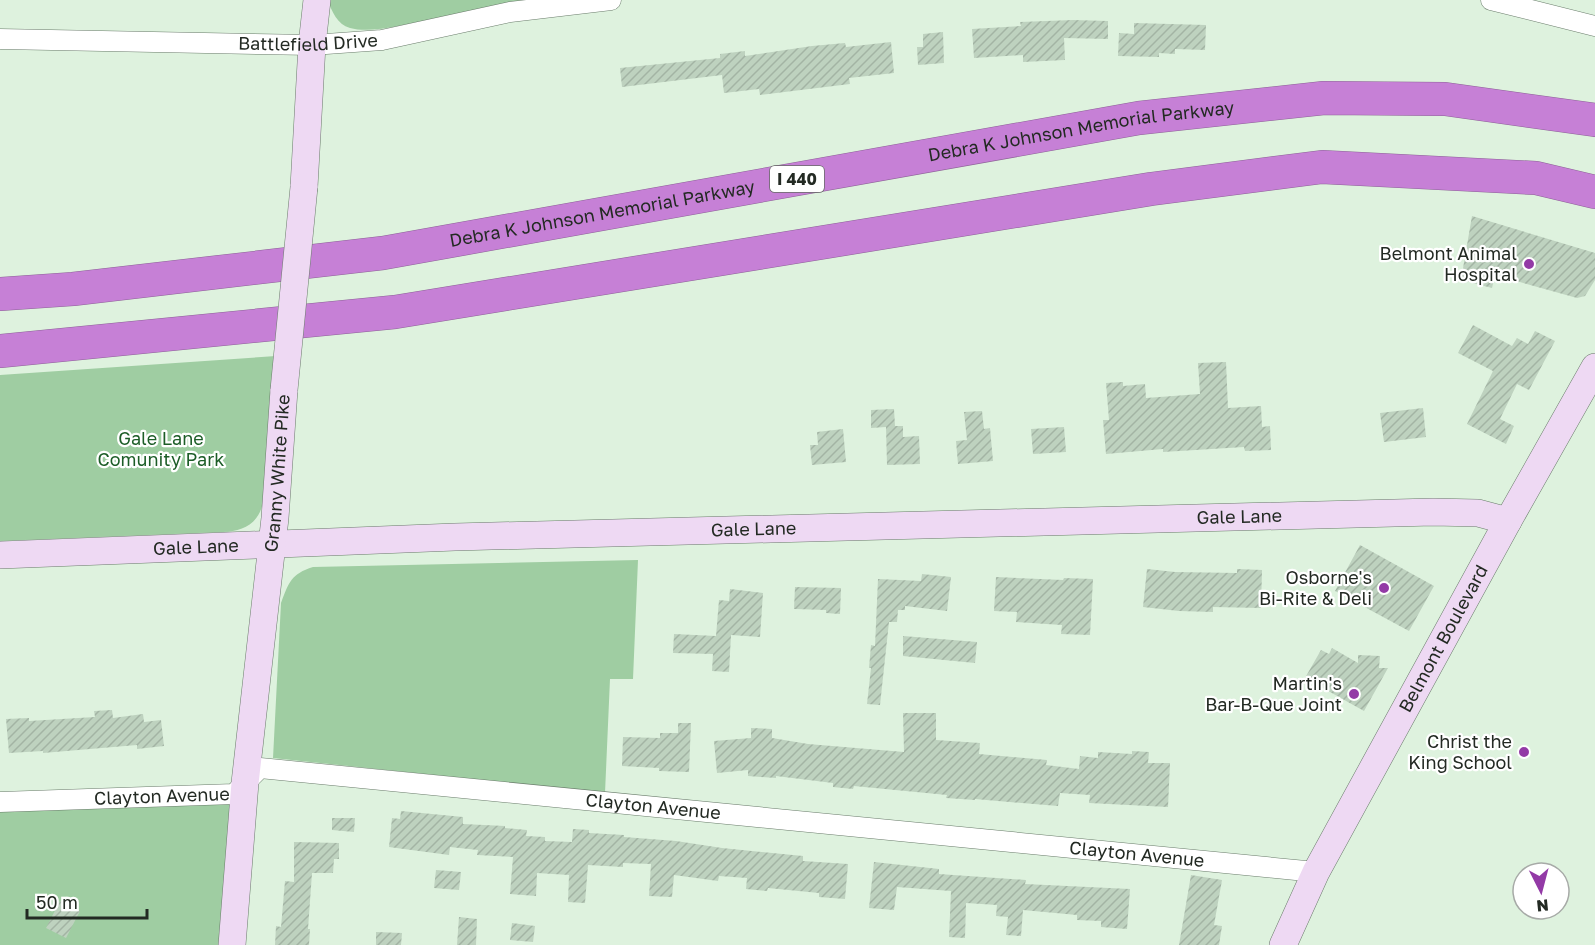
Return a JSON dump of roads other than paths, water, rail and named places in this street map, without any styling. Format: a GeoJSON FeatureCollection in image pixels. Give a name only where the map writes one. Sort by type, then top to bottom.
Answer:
{"type":"FeatureCollection","features":[{"type":"Feature","properties":{"kind":"highway","name":"Debra K Johnson Memorial Parkway"},"geometry":{"type":"LineString","coordinates":[[0,294],[84,287],[383,253],[1139,118],[1324,98],[1445,99],[1595,120]]}},
{"type":"Feature","properties":{"kind":"highway"},"geometry":{"type":"LineString","coordinates":[[0,351],[395,312],[1151,189],[1322,167],[1536,178],[1595,192]]}},
{"type":"Feature","properties":{"kind":"street","name":"Granny White Pike"},"geometry":{"type":"LineString","coordinates":[[232,945],[245,783],[275,518],[284,390],[304,187],[312,45],[317,0]]}},
{"type":"Feature","properties":{"kind":"street","name":"Battlefield Drive"},"geometry":{"type":"LineString","coordinates":[[0,39],[312,45],[382,40],[510,12],[611,0]]}},
{"type":"Feature","properties":{"kind":"street"},"geometry":{"type":"LineString","coordinates":[[1491,0],[1595,26]]}},
{"type":"Feature","properties":{"kind":"street","name":"Belmont Boulevard"},"geometry":{"type":"LineString","coordinates":[[1283,945],[1316,872],[1508,521],[1593,378]]}},
{"type":"Feature","properties":{"kind":"street","name":"Gale Lane"},"geometry":{"type":"LineString","coordinates":[[0,555],[455,537],[1432,512],[1479,513],[1508,521]]}},
{"type":"Feature","properties":{"kind":"street","name":"Clayton Avenue"},"geometry":{"type":"LineString","coordinates":[[0,802],[234,794],[260,768],[264,768],[789,822],[1316,872]]}},
{"type":"Feature","properties":{"kind":"place","name":"Belmont Animal Hospital"},"geometry":{"type":"Point","coordinates":[1529,264]}},
{"type":"Feature","properties":{"kind":"place","name":"Osborne's Bi-Rite & Deli"},"geometry":{"type":"Point","coordinates":[1384,588]}},
{"type":"Feature","properties":{"kind":"place","name":"Martin's Bar-B-Que Joint"},"geometry":{"type":"Point","coordinates":[1354,694]}},
{"type":"Feature","properties":{"kind":"place","name":"Christ the King School"},"geometry":{"type":"Point","coordinates":[1524,752]}},
{"type":"Feature","properties":{"kind":"park label","name":"Gale Lane Comunity Park"},"geometry":{"type":"Point","coordinates":[161,449]}}]}
